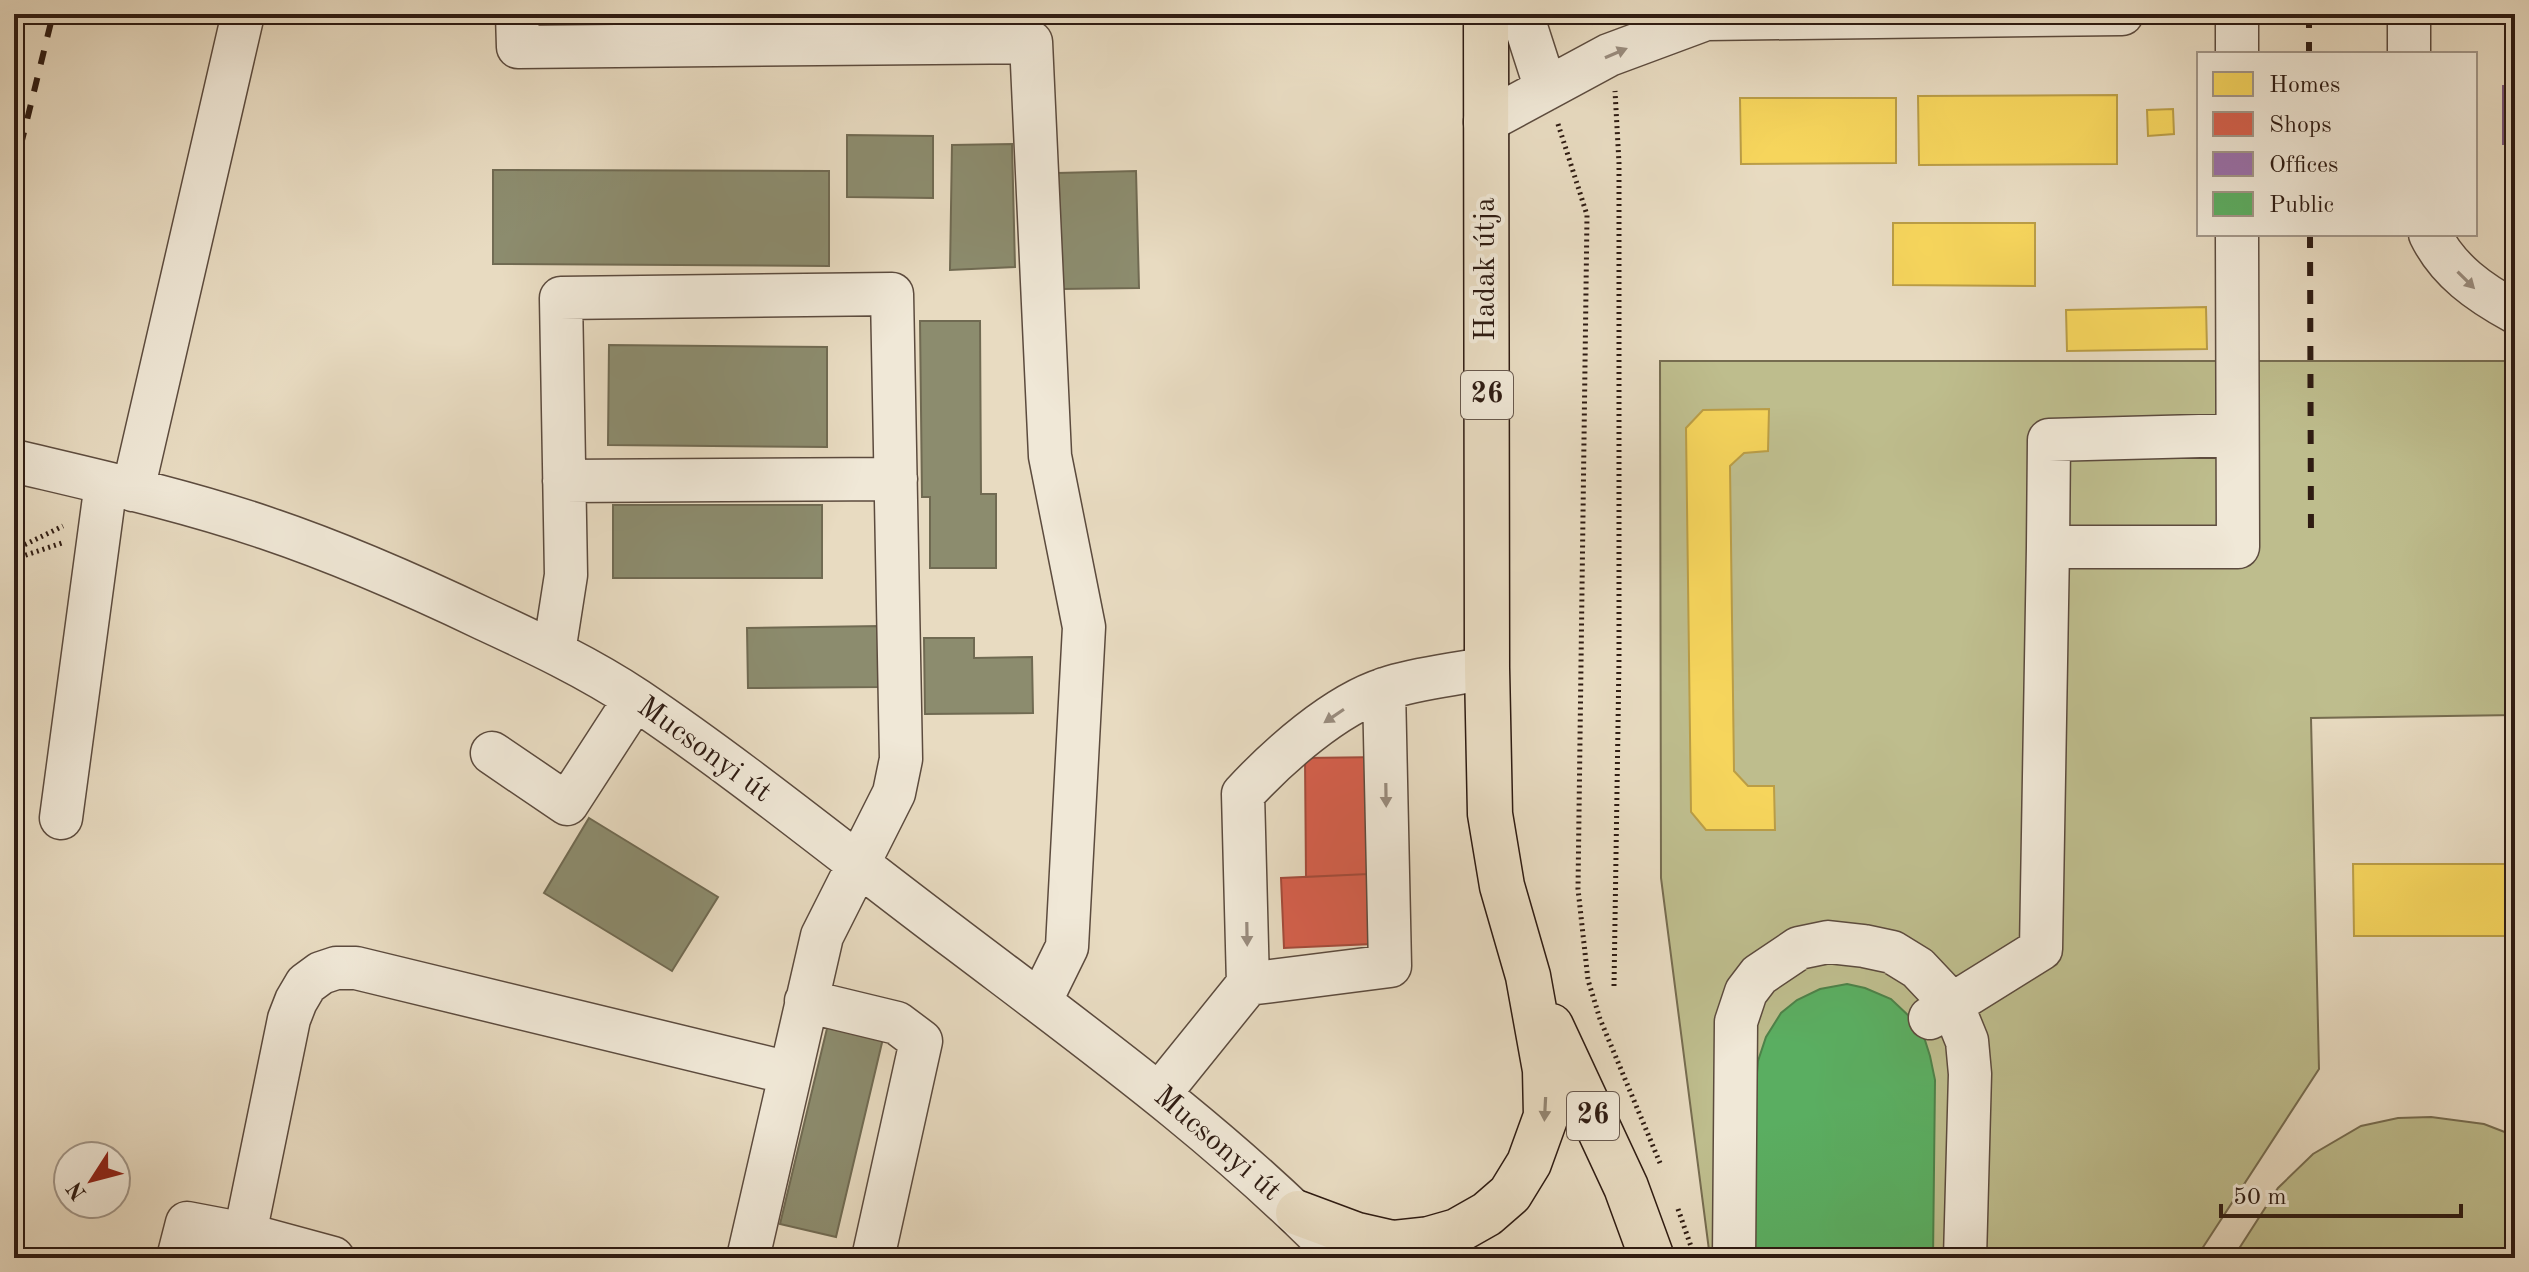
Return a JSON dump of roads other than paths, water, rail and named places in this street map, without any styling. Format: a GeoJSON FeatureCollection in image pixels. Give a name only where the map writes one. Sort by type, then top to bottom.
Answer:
{"type":"FeatureCollection","features":[{"type":"Feature","properties":{"kind":"main road","name":"Hadak útja"},"geometry":{"type":"LineString","coordinates":[[1486,14],[1487,668]]}},
{"type":"Feature","properties":{"kind":"main road","name":"26"},"geometry":{"type":"LineString","coordinates":[[1487,668],[1490,814],[1502,886],[1528,976],[1626,1187],[1652,1258]]}},
{"type":"Feature","properties":{"kind":"main road"},"geometry":{"type":"LineString","coordinates":[[1298,1213],[1357,1235],[1392,1243],[1429,1239],[1457,1231],[1487,1214],[1510,1194],[1529,1163],[1546,1116],[1545,1070],[1528,976]]}},
{"type":"Feature","properties":{"kind":"street"},"geometry":{"type":"LineString","coordinates":[[61,818],[110,502],[243,14]]}},
{"type":"Feature","properties":{"kind":"street"},"geometry":{"type":"LineString","coordinates":[[517,14],[518,47],[1031,28],[1050,456],[1084,627],[1067,947],[1040,1002]]}},
{"type":"Feature","properties":{"kind":"street"},"geometry":{"type":"LineString","coordinates":[[1527,14],[1526,27],[1546,89]]}},
{"type":"Feature","properties":{"kind":"street"},"geometry":{"type":"LineString","coordinates":[[1485,122],[1609,55],[1702,16],[2122,14]]}},
{"type":"Feature","properties":{"kind":"street"},"geometry":{"type":"LineString","coordinates":[[2237,14],[2237,52]]}},
{"type":"Feature","properties":{"kind":"street"},"geometry":{"type":"LineString","coordinates":[[2409,14],[2409,52]]}},
{"type":"Feature","properties":{"kind":"street"},"geometry":{"type":"LineString","coordinates":[[2048,547],[2238,547],[2237,236]]}},
{"type":"Feature","properties":{"kind":"street"},"geometry":{"type":"LineString","coordinates":[[2431,236],[2439,253],[2477,291],[2515,312]]}},
{"type":"Feature","properties":{"kind":"street"},"geometry":{"type":"LineString","coordinates":[[554,652],[566,575],[561,298],[892,294],[901,759],[894,793],[822,936],[748,1258]]}},
{"type":"Feature","properties":{"kind":"street"},"geometry":{"type":"LineString","coordinates":[[1941,1011],[2041,949],[2049,440],[2237,435]]}},
{"type":"Feature","properties":{"kind":"street","name":"Mucsonyi út"},"geometry":{"type":"LineString","coordinates":[[14,461],[110,502],[263,527],[327,550],[439,597],[554,652],[635,699],[1160,1093],[1298,1213],[1341,1258]]}},
{"type":"Feature","properties":{"kind":"street"},"geometry":{"type":"LineString","coordinates":[[564,481],[896,479]]}},
{"type":"Feature","properties":{"kind":"street"},"geometry":{"type":"LineString","coordinates":[[1160,1093],[1248,984],[1243,794],[1270,765],[1349,706],[1384,689],[1487,668]]}},
{"type":"Feature","properties":{"kind":"street"},"geometry":{"type":"LineString","coordinates":[[1248,984],[1390,966],[1384,689]]}},
{"type":"Feature","properties":{"kind":"street"},"geometry":{"type":"LineString","coordinates":[[492,753],[567,804],[635,699]]}},
{"type":"Feature","properties":{"kind":"street"},"geometry":{"type":"LineString","coordinates":[[1734,1258],[1736,1022],[1746,992],[1759,975],[1799,948],[1828,942],[1892,952],[1918,968],[1941,1011],[1967,1041],[1970,1074],[1965,1258]]}},
{"type":"Feature","properties":{"kind":"street"},"geometry":{"type":"LineString","coordinates":[[245,1234],[289,1019],[306,984],[321,973],[336,968],[356,968],[789,1073]]}},
{"type":"Feature","properties":{"kind":"street"},"geometry":{"type":"LineString","coordinates":[[806,1001],[897,1023],[921,1041],[873,1258]]}},
{"type":"Feature","properties":{"kind":"street"},"geometry":{"type":"LineString","coordinates":[[178,1258],[187,1223],[245,1234],[333,1258]]}},
{"type":"Feature","properties":{"kind":"railway"},"geometry":{"type":"LineString","coordinates":[[14,173],[53,14]]}},
{"type":"Feature","properties":{"kind":"railway"},"geometry":{"type":"LineString","coordinates":[[2309,14],[2309,52]]}},
{"type":"Feature","properties":{"kind":"railway"},"geometry":{"type":"LineString","coordinates":[[2310,236],[2311,541]]}}]}
